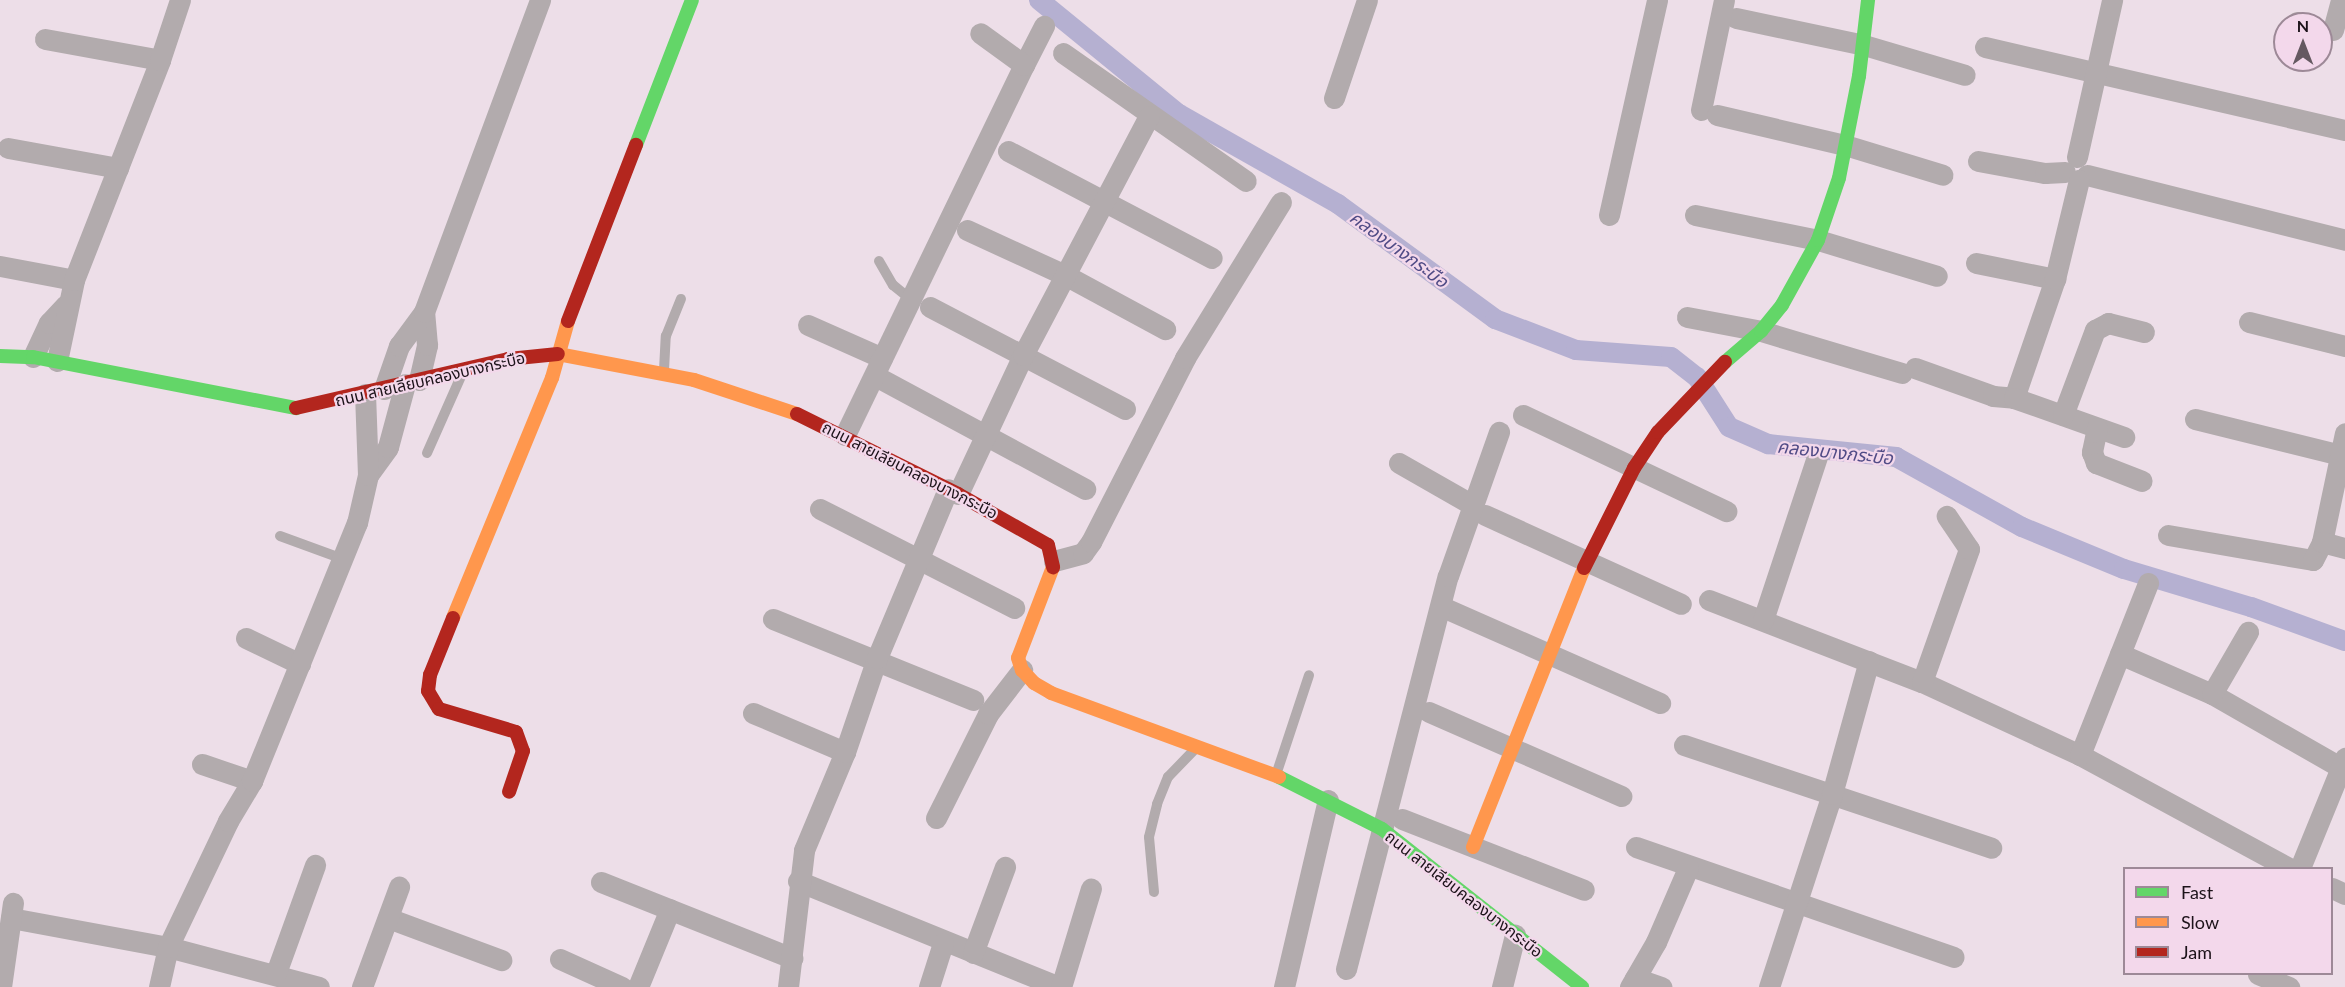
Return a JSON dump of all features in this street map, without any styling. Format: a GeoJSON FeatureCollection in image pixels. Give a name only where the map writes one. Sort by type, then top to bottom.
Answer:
{"type":"FeatureCollection","features":[{"type":"Feature","properties":{"kind":"street"},"geometry":{"type":"LineString","coordinates":[[57,361],[65,330],[66,305],[74,280],[160,60],[180,0]]}},
{"type":"Feature","properties":{"kind":"street"},"geometry":{"type":"LineString","coordinates":[[159,987],[168,947],[228,821],[252,781],[343,560],[368,475],[374,392],[399,346],[424,312],[540,0]]}},
{"type":"Feature","properties":{"kind":"street"},"geometry":{"type":"LineString","coordinates":[[509,792],[523,751],[516,732],[439,709],[428,691],[430,675],[552,378],[556,354],[692,0]]}},
{"type":"Feature","properties":{"kind":"street"},"geometry":{"type":"LineString","coordinates":[[1335,98],[1367,0]]}},
{"type":"Feature","properties":{"kind":"street"},"geometry":{"type":"LineString","coordinates":[[1609,214],[1657,0]]}},
{"type":"Feature","properties":{"kind":"street"},"geometry":{"type":"LineString","coordinates":[[1724,0],[1709,112],[1845,145],[1943,175]]}},
{"type":"Feature","properties":{"kind":"street"},"geometry":{"type":"LineString","coordinates":[[1473,847],[1587,562],[1634,468],[1674,416],[1732,355],[1761,331],[1782,305],[1818,240],[1830,210],[1845,145],[1864,45],[1868,0]]}},
{"type":"Feature","properties":{"kind":"street"},"geometry":{"type":"LineString","coordinates":[[2014,398],[2055,279],[2094,72],[2112,0]]}},
{"type":"Feature","properties":{"kind":"street"},"geometry":{"type":"LineString","coordinates":[[2333,30],[2341,0]]}},
{"type":"Feature","properties":{"kind":"street"},"geometry":{"type":"LineString","coordinates":[[1736,18],[1864,45],[1965,75]]}},
{"type":"Feature","properties":{"kind":"street"},"geometry":{"type":"LineString","coordinates":[[845,435],[882,357],[920,303],[1024,65],[1044,26]]}},
{"type":"Feature","properties":{"kind":"street"},"geometry":{"type":"LineString","coordinates":[[980,33],[1024,65]]}},
{"type":"Feature","properties":{"kind":"street"},"geometry":{"type":"LineString","coordinates":[[45,39],[160,60]]}},
{"type":"Feature","properties":{"kind":"street"},"geometry":{"type":"LineString","coordinates":[[1985,47],[2345,130]]}},
{"type":"Feature","properties":{"kind":"street"},"geometry":{"type":"LineString","coordinates":[[1063,53],[1149,116],[1246,181]]}},
{"type":"Feature","properties":{"kind":"street"},"geometry":{"type":"LineString","coordinates":[[792,986],[798,880],[804,850],[845,752],[877,658],[953,491],[1149,116]]}},
{"type":"Feature","properties":{"kind":"street"},"geometry":{"type":"LineString","coordinates":[[8,148],[118,168]]}},
{"type":"Feature","properties":{"kind":"street"},"geometry":{"type":"LineString","coordinates":[[1008,151],[1212,258]]}},
{"type":"Feature","properties":{"kind":"street"},"geometry":{"type":"LineString","coordinates":[[1978,161],[2044,173],[2077,171],[2345,240]]}},
{"type":"Feature","properties":{"kind":"street"},"geometry":{"type":"LineString","coordinates":[[936,818],[988,714],[1022,670],[1019,653],[1054,561],[1083,553],[1091,542],[1185,357],[1281,202]]}},
{"type":"Feature","properties":{"kind":"street"},"geometry":{"type":"LineString","coordinates":[[1695,215],[1818,240],[1937,276]]}},
{"type":"Feature","properties":{"kind":"street"},"geometry":{"type":"LineString","coordinates":[[967,230],[1065,275],[1166,329]]}},
{"type":"Feature","properties":{"kind":"street"},"geometry":{"type":"LineString","coordinates":[[1976,263],[2055,279]]}},
{"type":"Feature","properties":{"kind":"street"},"geometry":{"type":"LineString","coordinates":[[0,267],[74,280]]}},
{"type":"Feature","properties":{"kind":"street"},"geometry":{"type":"LineString","coordinates":[[920,303],[1125,409]]}},
{"type":"Feature","properties":{"kind":"street"},"geometry":{"type":"LineString","coordinates":[[33,357],[49,323],[66,305]]}},
{"type":"Feature","properties":{"kind":"street"},"geometry":{"type":"LineString","coordinates":[[368,475],[388,447],[427,345],[424,312]]}},
{"type":"Feature","properties":{"kind":"street"},"geometry":{"type":"LineString","coordinates":[[1687,317],[1761,331],[1993,396],[2014,398],[2124,437]]}},
{"type":"Feature","properties":{"kind":"street"},"geometry":{"type":"LineString","coordinates":[[2249,322],[2345,346]]}},
{"type":"Feature","properties":{"kind":"street"},"geometry":{"type":"LineString","coordinates":[[2063,415],[2095,330],[2108,324],[2144,332]]}},
{"type":"Feature","properties":{"kind":"street"},"geometry":{"type":"LineString","coordinates":[[808,325],[882,357]]}},
{"type":"Feature","properties":{"kind":"street","name":"ถนน สายเลียบคลองบางกระบือ"},"geometry":{"type":"LineString","coordinates":[[0,356],[33,357],[57,361],[276,407],[317,406],[508,359],[556,354],[664,374],[747,395],[845,435],[1041,537],[1054,561]]}},
{"type":"Feature","properties":{"kind":"street"},"geometry":{"type":"LineString","coordinates":[[881,379],[1084,489]]}},
{"type":"Feature","properties":{"kind":"street"},"geometry":{"type":"LineString","coordinates":[[1523,415],[1726,511]]}},
{"type":"Feature","properties":{"kind":"street"},"geometry":{"type":"LineString","coordinates":[[2168,535],[2311,561],[2322,542],[2343,443],[2195,419]]}},
{"type":"Feature","properties":{"kind":"street"},"geometry":{"type":"LineString","coordinates":[[2097,428],[2092,452],[2096,463],[2142,481]]}},
{"type":"Feature","properties":{"kind":"street"},"geometry":{"type":"LineString","coordinates":[[1346,969],[1427,649],[1478,510],[1499,432]]}},
{"type":"Feature","properties":{"kind":"street"},"geometry":{"type":"LineString","coordinates":[[1763,620],[1817,457]]}},
{"type":"Feature","properties":{"kind":"street"},"geometry":{"type":"LineString","coordinates":[[1400,463],[1478,510],[1681,604]]}},
{"type":"Feature","properties":{"kind":"street"},"geometry":{"type":"LineString","coordinates":[[820,509],[921,558],[1014,609]]}},
{"type":"Feature","properties":{"kind":"street"},"geometry":{"type":"LineString","coordinates":[[1922,682],[1969,549],[1947,516]]}},
{"type":"Feature","properties":{"kind":"street"},"geometry":{"type":"LineString","coordinates":[[2322,542],[2345,548]]}},
{"type":"Feature","properties":{"kind":"street"},"geometry":{"type":"LineString","coordinates":[[2080,755],[2148,583]]}},
{"type":"Feature","properties":{"kind":"street"},"geometry":{"type":"LineString","coordinates":[[1709,600],[1922,682],[2080,755],[2287,867]]}},
{"type":"Feature","properties":{"kind":"street"},"geometry":{"type":"LineString","coordinates":[[1447,609],[1551,652],[1660,703]]}},
{"type":"Feature","properties":{"kind":"street"},"geometry":{"type":"LineString","coordinates":[[774,619],[877,658],[974,700]]}},
{"type":"Feature","properties":{"kind":"street"},"geometry":{"type":"LineString","coordinates":[[2212,694],[2248,632]]}},
{"type":"Feature","properties":{"kind":"street"},"geometry":{"type":"LineString","coordinates":[[246,638],[300,664]]}},
{"type":"Feature","properties":{"kind":"street"},"geometry":{"type":"LineString","coordinates":[[2120,654],[2212,694],[2343,765],[2300,867]]}},
{"type":"Feature","properties":{"kind":"street"},"geometry":{"type":"LineString","coordinates":[[1769,987],[1832,794],[1869,662]]}},
{"type":"Feature","properties":{"kind":"street","name":"ถนน สายเลียบคลองบางกระบือ"},"geometry":{"type":"LineString","coordinates":[[1022,670],[1051,693],[1276,776],[1382,829],[1452,880],[1515,935],[1582,987]]}},
{"type":"Feature","properties":{"kind":"street"},"geometry":{"type":"LineString","coordinates":[[1430,712],[1513,746],[1622,796]]}},
{"type":"Feature","properties":{"kind":"street"},"geometry":{"type":"LineString","coordinates":[[753,713],[845,752]]}},
{"type":"Feature","properties":{"kind":"street"},"geometry":{"type":"LineString","coordinates":[[1683,745],[1991,848]]}},
{"type":"Feature","properties":{"kind":"street"},"geometry":{"type":"LineString","coordinates":[[202,764],[252,781]]}},
{"type":"Feature","properties":{"kind":"street"},"geometry":{"type":"LineString","coordinates":[[1284,987],[1328,800]]}},
{"type":"Feature","properties":{"kind":"street"},"geometry":{"type":"LineString","coordinates":[[1402,819],[1584,890]]}},
{"type":"Feature","properties":{"kind":"street"},"geometry":{"type":"LineString","coordinates":[[1636,848],[1688,868],[1954,957]]}},
{"type":"Feature","properties":{"kind":"street"},"geometry":{"type":"LineString","coordinates":[[272,977],[315,865]]}},
{"type":"Feature","properties":{"kind":"street"},"geometry":{"type":"LineString","coordinates":[[973,953],[1005,867]]}},
{"type":"Feature","properties":{"kind":"street"},"geometry":{"type":"LineString","coordinates":[[1661,987],[1633,983],[1656,942],[1688,868]]}},
{"type":"Feature","properties":{"kind":"street"},"geometry":{"type":"LineString","coordinates":[[798,880],[943,943],[1060,987],[1091,888]]}},
{"type":"Feature","properties":{"kind":"street"},"geometry":{"type":"LineString","coordinates":[[601,882],[792,958]]}},
{"type":"Feature","properties":{"kind":"street"},"geometry":{"type":"LineString","coordinates":[[362,987],[399,887]]}},
{"type":"Feature","properties":{"kind":"street"},"geometry":{"type":"LineString","coordinates":[[638,987],[670,909]]}},
{"type":"Feature","properties":{"kind":"street"},"geometry":{"type":"LineString","coordinates":[[1,987],[12,911],[168,947],[272,977],[319,987]]}},
{"type":"Feature","properties":{"kind":"street"},"geometry":{"type":"LineString","coordinates":[[388,918],[501,960]]}},
{"type":"Feature","properties":{"kind":"street"},"geometry":{"type":"LineString","coordinates":[[1502,987],[1515,935]]}},
{"type":"Feature","properties":{"kind":"street"},"geometry":{"type":"LineString","coordinates":[[929,987],[943,943]]}},
{"type":"Feature","properties":{"kind":"street"},"geometry":{"type":"LineString","coordinates":[[560,959],[621,987]]}},
{"type":"Feature","properties":{"kind":"street"},"geometry":{"type":"LineString","coordinates":[[2260,975],[2289,987]]}},
{"type":"Feature","properties":{"kind":"lane"},"geometry":{"type":"LineString","coordinates":[[879,261],[892,285],[920,303]]}},
{"type":"Feature","properties":{"kind":"lane"},"geometry":{"type":"LineString","coordinates":[[664,374],[666,336],[681,299]]}},
{"type":"Feature","properties":{"kind":"lane"},"geometry":{"type":"LineString","coordinates":[[427,453],[464,369]]}},
{"type":"Feature","properties":{"kind":"lane"},"geometry":{"type":"LineString","coordinates":[[280,536],[343,560]]}},
{"type":"Feature","properties":{"kind":"lane"},"geometry":{"type":"LineString","coordinates":[[1276,776],[1309,675]]}},
{"type":"Feature","properties":{"kind":"lane"},"geometry":{"type":"LineString","coordinates":[[1154,892],[1149,837],[1157,804],[1168,777],[1197,747]]}},
{"type":"Feature","properties":{"kind":"waterway","name":"คลองบางกระบือ"},"geometry":{"type":"LineString","coordinates":[[1039,0],[1179,114],[1338,204],[1495,319],[1576,350],[1671,357],[1697,377],[1729,427],[1768,444],[1896,457],[2022,527],[2124,569],[2251,607],[2345,641]]}},
{"type":"Feature","properties":{"kind":"traffic: fast"},"geometry":{"type":"LineString","coordinates":[[636,145],[692,0]]}},
{"type":"Feature","properties":{"kind":"traffic: fast"},"geometry":{"type":"LineString","coordinates":[[1725,362],[1761,331],[1782,305],[1818,240],[1839,178],[1859,76],[1868,0]]}},
{"type":"Feature","properties":{"kind":"traffic: fast"},"geometry":{"type":"LineString","coordinates":[[0,356],[33,357],[296,408]]}},
{"type":"Feature","properties":{"kind":"traffic: fast"},"geometry":{"type":"LineString","coordinates":[[1279,777],[1382,829],[1582,987]]}},
{"type":"Feature","properties":{"kind":"traffic: slow"},"geometry":{"type":"LineString","coordinates":[[453,618],[552,378],[568,321]]}},
{"type":"Feature","properties":{"kind":"traffic: slow"},"geometry":{"type":"LineString","coordinates":[[558,354],[694,380],[797,414]]}},
{"type":"Feature","properties":{"kind":"traffic: slow"},"geometry":{"type":"LineString","coordinates":[[1053,567],[1018,658],[1022,670],[1034,683],[1051,693],[1279,777]]}},
{"type":"Feature","properties":{"kind":"traffic: slow"},"geometry":{"type":"LineString","coordinates":[[1473,847],[1584,568]]}},
{"type":"Feature","properties":{"kind":"traffic: jam"},"geometry":{"type":"LineString","coordinates":[[568,321],[636,145]]}},
{"type":"Feature","properties":{"kind":"traffic: jam"},"geometry":{"type":"LineString","coordinates":[[296,408],[508,359],[558,354]]}},
{"type":"Feature","properties":{"kind":"traffic: jam"},"geometry":{"type":"LineString","coordinates":[[1584,568],[1634,468],[1658,432],[1725,362]]}},
{"type":"Feature","properties":{"kind":"traffic: jam"},"geometry":{"type":"LineString","coordinates":[[797,414],[958,494],[1048,545],[1053,567]]}},
{"type":"Feature","properties":{"kind":"traffic: jam"},"geometry":{"type":"LineString","coordinates":[[453,618],[430,675],[428,691],[439,709],[516,732],[523,751],[509,792]]}}]}
